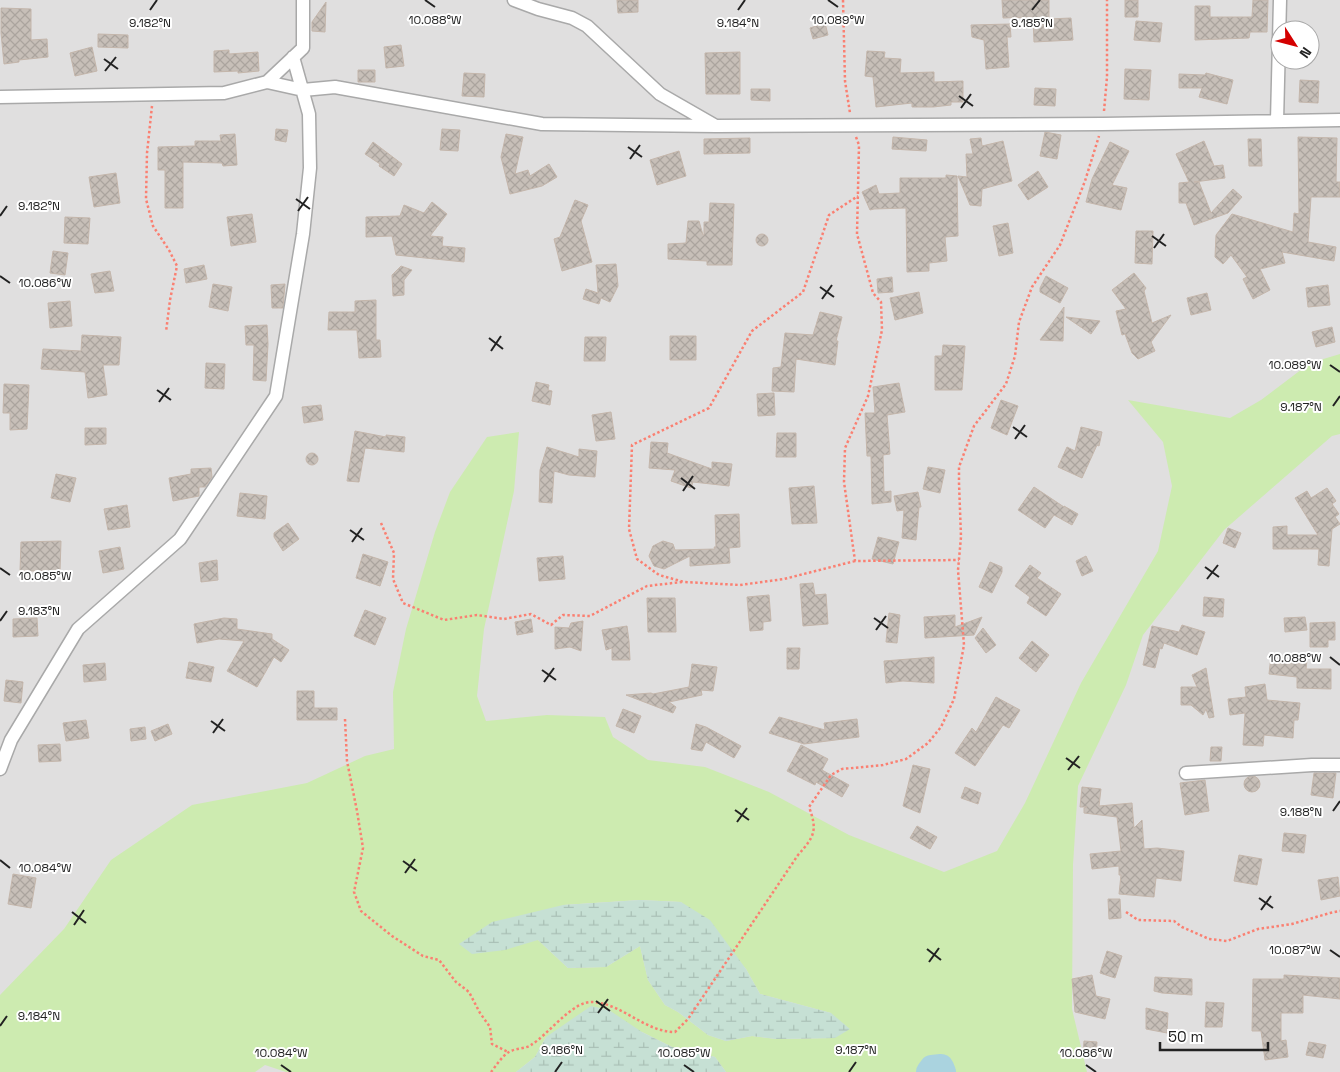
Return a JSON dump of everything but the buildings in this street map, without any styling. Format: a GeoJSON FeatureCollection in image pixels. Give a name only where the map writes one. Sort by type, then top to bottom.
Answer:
{"type":"FeatureCollection","features":[{"type":"Feature","properties":{"kind":"street"},"geometry":{"type":"LineString","coordinates":[[267,82],[303,48],[303,0]]}},
{"type":"Feature","properties":{"kind":"street"},"geometry":{"type":"LineString","coordinates":[[514,0],[536,4],[587,26],[660,94],[716,126]]}},
{"type":"Feature","properties":{"kind":"street"},"geometry":{"type":"LineString","coordinates":[[1277,121],[1280,0]]}},
{"type":"Feature","properties":{"kind":"street"},"geometry":{"type":"LineString","coordinates":[[0,769],[12,740],[78,629],[180,538],[276,396],[304,234],[310,168],[310,114],[293,57]]}},
{"type":"Feature","properties":{"kind":"street"},"geometry":{"type":"LineString","coordinates":[[0,97],[224,93],[267,82],[303,90],[335,87],[542,124],[851,126],[1340,120]]}},
{"type":"Feature","properties":{"kind":"street"},"geometry":{"type":"LineString","coordinates":[[1186,773],[1340,765]]}},
{"type":"Feature","properties":{"kind":"path"},"geometry":{"type":"LineString","coordinates":[[843,0],[845,82],[851,126],[860,144],[857,234],[873,293],[881,302],[882,330],[868,396],[845,448],[844,482],[855,560]]}},
{"type":"Feature","properties":{"kind":"path"},"geometry":{"type":"LineString","coordinates":[[491,1072],[508,1052],[531,1045],[580,1005],[592,1001],[613,1007],[642,1023],[667,1032],[675,1032],[688,1019],[798,855],[811,840],[815,822],[809,807],[830,775],[842,769],[883,765],[906,758],[928,743],[941,727],[954,699],[964,645],[958,570],[961,537],[958,483],[960,466],[974,426],[1006,384],[1015,356],[1020,322],[1032,287],[1060,244],[1084,182],[1103,124],[1107,78],[1107,0]]}},
{"type":"Feature","properties":{"kind":"path"},"geometry":{"type":"LineString","coordinates":[[153,94],[147,153],[146,199],[153,226],[177,266],[166,332]]}},
{"type":"Feature","properties":{"kind":"path"},"geometry":{"type":"LineString","coordinates":[[684,582],[659,574],[637,559],[629,529],[632,445],[709,408],[752,331],[803,292],[829,215],[858,196]]}},
{"type":"Feature","properties":{"kind":"path"},"geometry":{"type":"LineString","coordinates":[[382,523],[394,553],[393,580],[403,603],[444,620],[476,615],[504,619],[531,614],[551,626],[562,615],[590,616],[646,586],[684,582],[740,585],[784,578],[855,560],[959,560]]}},
{"type":"Feature","properties":{"kind":"path"},"geometry":{"type":"LineString","coordinates":[[345,719],[347,761],[358,811],[363,848],[354,892],[361,911],[392,936],[423,956],[439,960],[456,982],[469,992],[480,1013],[490,1026],[492,1044],[508,1052]]}},
{"type":"Feature","properties":{"kind":"path"},"geometry":{"type":"LineString","coordinates":[[1126,912],[1138,920],[1174,921],[1209,940],[1227,941],[1258,929],[1292,924],[1330,912],[1340,912]]}},
{"type":"Feature","properties":{"kind":"shaded area"},"geometry":{"type":"Polygon","coordinates":[[[0,0],[1340,0],[1340,1072],[0,1072],[0,0]]]}},
{"type":"Feature","properties":{"kind":"green space"},"geometry":{"type":"Polygon","coordinates":[[[1340,354],[1340,434],[1332,436],[1224,530],[1143,635],[1126,685],[1078,786],[1073,865],[1072,1009],[1087,1072],[726,1072],[715,1057],[672,1047],[642,1032],[546,1037],[535,1057],[516,1072],[286,1072],[265,1065],[255,1072],[0,1072],[0,995],[64,929],[111,860],[192,805],[307,783],[365,756],[394,749],[393,692],[406,629],[435,532],[450,492],[487,437],[519,432],[514,491],[484,629],[477,696],[486,721],[547,715],[605,717],[613,737],[648,760],[705,767],[769,792],[849,835],[944,872],[997,851],[1025,803],[1081,683],[1158,551],[1172,486],[1163,442],[1128,400],[1230,418],[1261,400],[1310,363],[1340,354]],[[640,900],[563,905],[538,940],[568,968],[606,967],[640,946],[648,980],[665,1005],[678,1012],[708,1035],[726,1041],[752,1036],[776,1039],[835,1038],[831,1013],[760,994],[746,969],[681,902],[640,900]]]}},
{"type":"Feature","properties":{"kind":"green space"},"geometry":{"type":"Polygon","coordinates":[[[640,900],[681,902],[710,920],[746,969],[760,994],[831,1013],[850,1029],[835,1038],[776,1039],[752,1036],[726,1041],[708,1035],[678,1012],[665,1005],[648,980],[640,946],[606,967],[568,968],[538,940],[505,950],[472,954],[459,944],[492,922],[563,905],[640,900]]]}},
{"type":"Feature","properties":{"kind":"green space"},"geometry":{"type":"Polygon","coordinates":[[[591,1006],[609,1010],[642,1032],[672,1047],[715,1057],[726,1072],[516,1072],[535,1057],[546,1037],[591,1006]]]}},
{"type":"Feature","properties":{"kind":"waterway"},"geometry":{"type":"LineString","coordinates":[[929,1072],[932,1068],[941,1067],[943,1072]]}}]}
